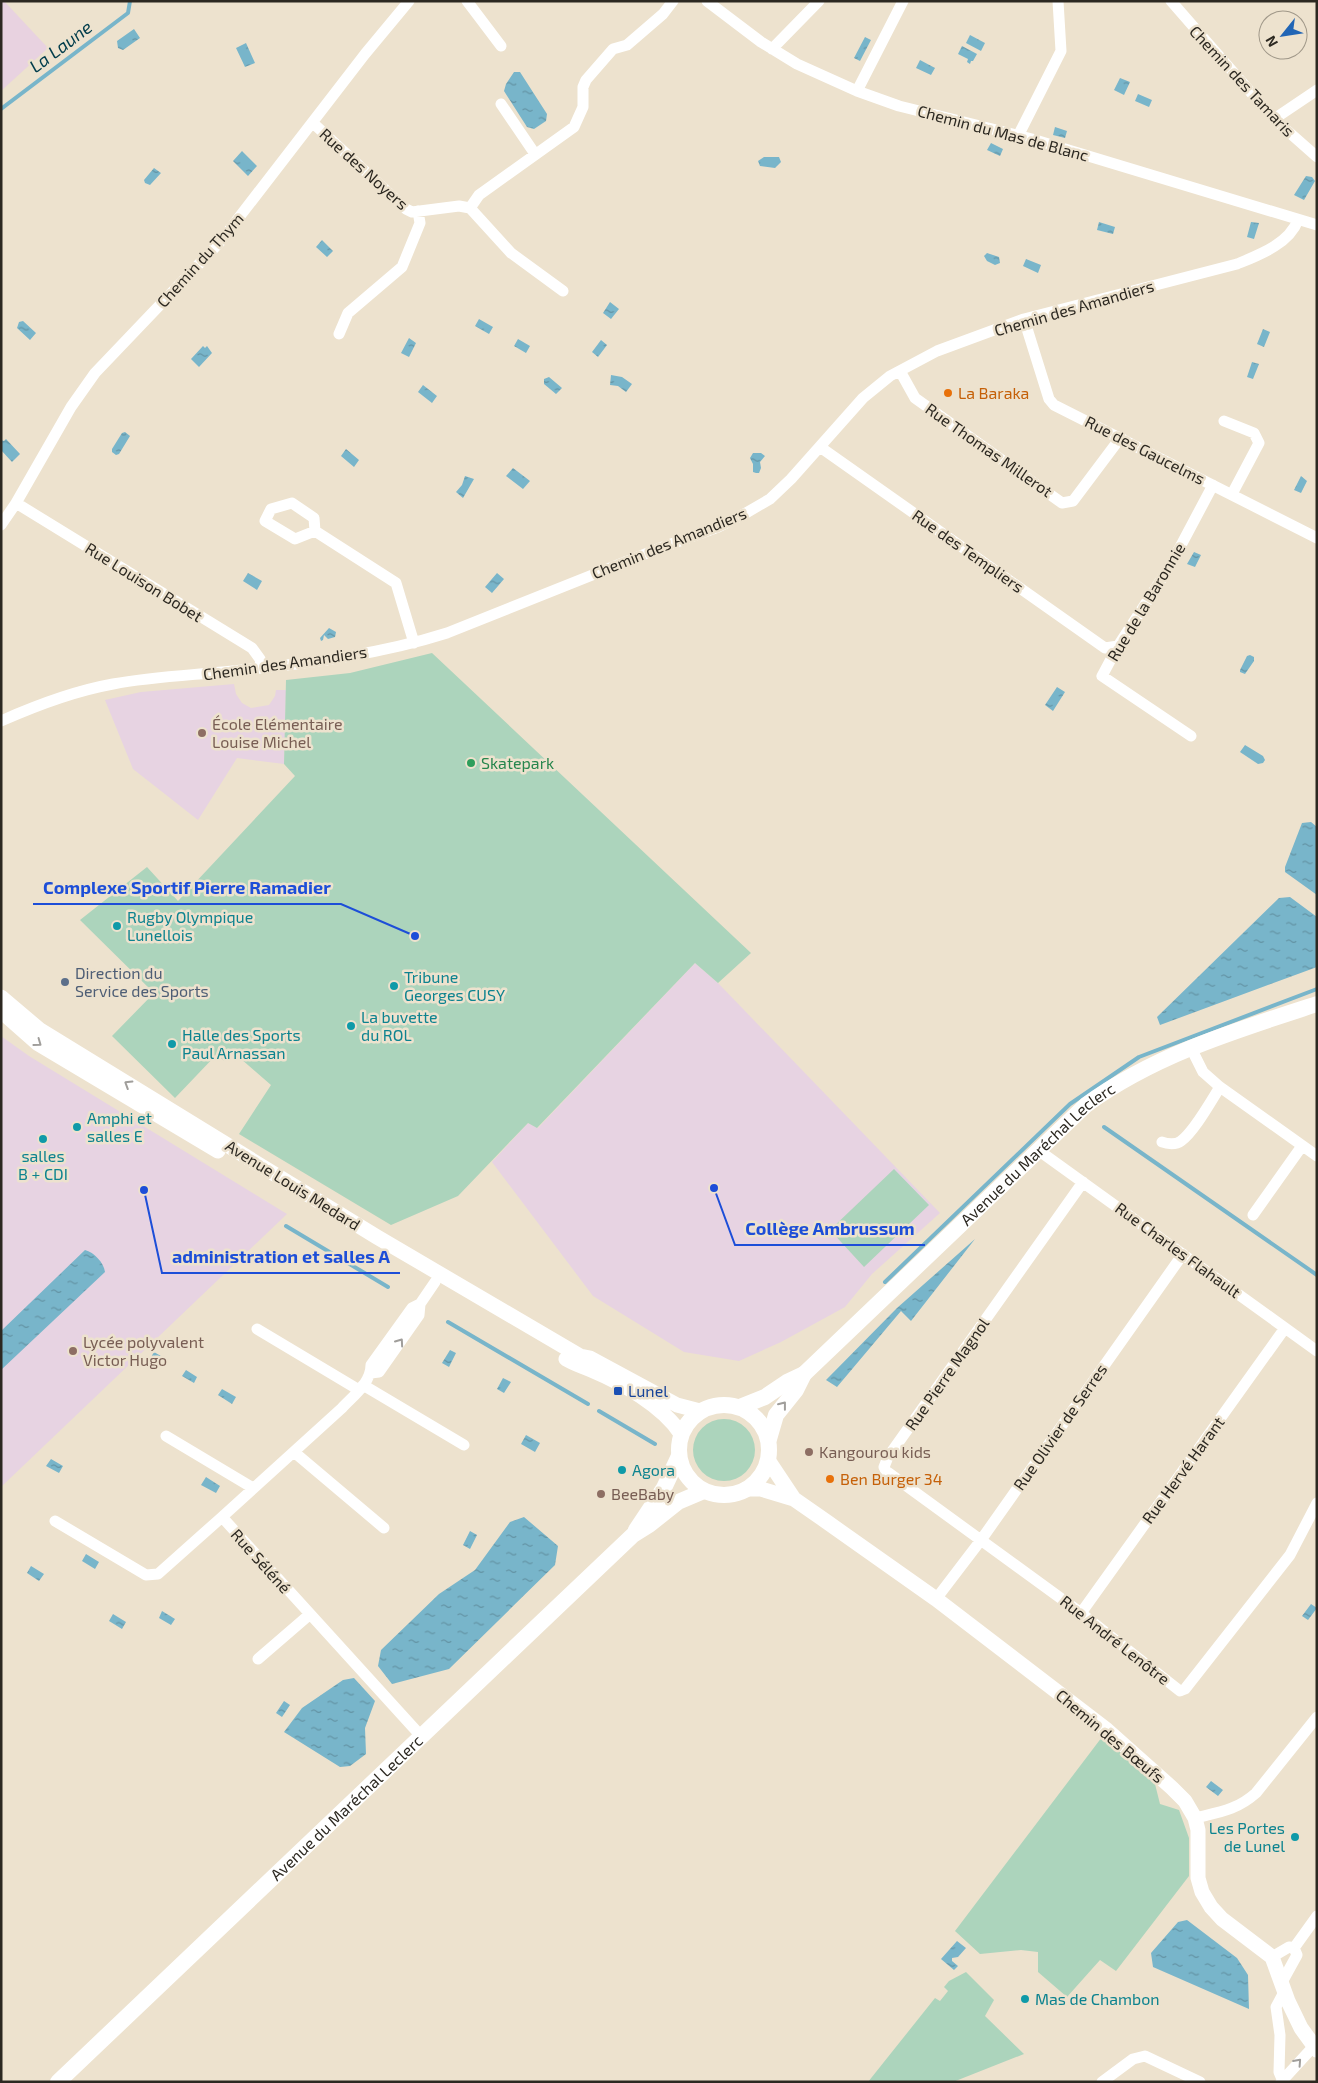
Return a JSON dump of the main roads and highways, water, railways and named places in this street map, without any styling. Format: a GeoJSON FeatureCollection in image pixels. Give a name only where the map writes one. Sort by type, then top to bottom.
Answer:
{"type":"FeatureCollection","features":[{"type":"Feature","properties":{"kind":"main road","name":"Avenue du Maréchal Leclerc"},"geometry":{"type":"LineString","coordinates":[[740,1407],[766,1397],[787,1382],[804,1374],[1086,1105],[1110,1088],[1154,1064],[1191,1048],[1317,1004]]}},
{"type":"Feature","properties":{"kind":"main road","name":"Avenue du Maréchal Leclerc"},"geometry":{"type":"LineString","coordinates":[[769,1439],[776,1415],[796,1390],[804,1374]]}},
{"type":"Feature","properties":{"kind":"main road"},"geometry":{"type":"LineString","coordinates":[[724,1404],[740,1407],[760,1422],[769,1439],[768,1460],[758,1480],[746,1490],[730,1495],[712,1494],[704,1491],[690,1480],[685,1473],[679,1456],[681,1434],[687,1423],[700,1411],[708,1407],[724,1404]]}},
{"type":"Feature","properties":{"kind":"main road","name":"Avenue du Maréchal Leclerc"},"geometry":{"type":"LineString","coordinates":[[634,1535],[664,1488],[679,1456]]}},
{"type":"Feature","properties":{"kind":"main road","name":"Avenue du Maréchal Leclerc"},"geometry":{"type":"LineString","coordinates":[[58,2082],[634,1535],[678,1502],[704,1491]]}},
{"type":"Feature","properties":{"kind":"water"},"geometry":{"type":"Polygon","coordinates":[[[134,29],[140,38],[123,50],[118,48],[117,41],[134,29]]]}},
{"type":"Feature","properties":{"kind":"water"},"geometry":{"type":"Polygon","coordinates":[[[970,35],[985,43],[981,51],[966,43],[970,35]]]}},
{"type":"Feature","properties":{"kind":"water"},"geometry":{"type":"Polygon","coordinates":[[[865,37],[871,40],[860,61],[854,58],[865,37]]]}},
{"type":"Feature","properties":{"kind":"water"},"geometry":{"type":"Polygon","coordinates":[[[246,43],[255,63],[245,67],[236,48],[246,43]]]}},
{"type":"Feature","properties":{"kind":"water"},"geometry":{"type":"Polygon","coordinates":[[[962,46],[977,54],[970,64],[967,62],[968,59],[958,54],[962,46]]]}},
{"type":"Feature","properties":{"kind":"water"},"geometry":{"type":"Polygon","coordinates":[[[920,60],[935,68],[931,75],[916,68],[920,60]]]}},
{"type":"Feature","properties":{"kind":"water"},"geometry":{"type":"Polygon","coordinates":[[[514,72],[520,72],[547,114],[546,121],[534,129],[527,127],[504,91],[514,72]]]}},
{"type":"Feature","properties":{"kind":"water"},"geometry":{"type":"Polygon","coordinates":[[[1120,78],[1130,82],[1124,95],[1114,90],[1120,78]]]}},
{"type":"Feature","properties":{"kind":"water"},"geometry":{"type":"Polygon","coordinates":[[[1138,94],[1152,100],[1149,107],[1135,101],[1138,94]]]}},
{"type":"Feature","properties":{"kind":"water"},"geometry":{"type":"Polygon","coordinates":[[[1055,127],[1067,131],[1065,138],[1053,135],[1055,127]]]}},
{"type":"Feature","properties":{"kind":"water"},"geometry":{"type":"Polygon","coordinates":[[[991,143],[1003,149],[1000,156],[987,150],[991,143]]]}},
{"type":"Feature","properties":{"kind":"water"},"geometry":{"type":"Polygon","coordinates":[[[242,151],[257,166],[248,176],[233,161],[242,151]]]}},
{"type":"Feature","properties":{"kind":"water"},"geometry":{"type":"Polygon","coordinates":[[[764,157],[779,157],[781,162],[775,168],[760,166],[758,161],[764,157]]]}},
{"type":"Feature","properties":{"kind":"water"},"geometry":{"type":"Polygon","coordinates":[[[154,168],[161,173],[150,185],[145,183],[144,180],[154,168]]]}},
{"type":"Feature","properties":{"kind":"water"},"geometry":{"type":"Polygon","coordinates":[[[1306,176],[1312,177],[1315,181],[1304,200],[1294,195],[1306,176]]]}},
{"type":"Feature","properties":{"kind":"water"},"geometry":{"type":"Polygon","coordinates":[[[1099,222],[1115,227],[1113,234],[1097,230],[1099,222]]]}},
{"type":"Feature","properties":{"kind":"water"},"geometry":{"type":"Polygon","coordinates":[[[1251,222],[1259,223],[1254,239],[1247,237],[1251,222]]]}},
{"type":"Feature","properties":{"kind":"water"},"geometry":{"type":"Polygon","coordinates":[[[322,240],[333,251],[327,257],[316,247],[322,240]]]}},
{"type":"Feature","properties":{"kind":"water"},"geometry":{"type":"Polygon","coordinates":[[[987,253],[999,257],[1000,263],[995,265],[987,261],[984,256],[987,253]]]}},
{"type":"Feature","properties":{"kind":"water"},"geometry":{"type":"Polygon","coordinates":[[[1026,259],[1041,265],[1038,273],[1023,266],[1026,259]]]}},
{"type":"Feature","properties":{"kind":"water"},"geometry":{"type":"Polygon","coordinates":[[[610,302],[619,309],[611,319],[603,313],[610,302]]]}},
{"type":"Feature","properties":{"kind":"water"},"geometry":{"type":"Polygon","coordinates":[[[479,319],[493,327],[489,334],[475,326],[479,319]]]}},
{"type":"Feature","properties":{"kind":"water"},"geometry":{"type":"Polygon","coordinates":[[[23,321],[36,333],[30,340],[17,328],[19,322],[23,321]]]}},
{"type":"Feature","properties":{"kind":"water"},"geometry":{"type":"Polygon","coordinates":[[[1263,329],[1270,332],[1264,347],[1257,344],[1263,329]]]}},
{"type":"Feature","properties":{"kind":"water"},"geometry":{"type":"Polygon","coordinates":[[[409,338],[416,343],[409,357],[401,353],[409,338]]]}},
{"type":"Feature","properties":{"kind":"water"},"geometry":{"type":"Polygon","coordinates":[[[518,339],[530,346],[526,353],[514,346],[518,339]]]}},
{"type":"Feature","properties":{"kind":"water"},"geometry":{"type":"Polygon","coordinates":[[[601,340],[607,345],[598,357],[592,352],[601,340]]]}},
{"type":"Feature","properties":{"kind":"water"},"geometry":{"type":"Polygon","coordinates":[[[203,346],[205,348],[207,346],[212,353],[199,367],[191,359],[203,346]]]}},
{"type":"Feature","properties":{"kind":"water"},"geometry":{"type":"Polygon","coordinates":[[[1252,362],[1259,364],[1253,379],[1247,377],[1252,362]]]}},
{"type":"Feature","properties":{"kind":"water"},"geometry":{"type":"Polygon","coordinates":[[[611,375],[622,377],[632,384],[626,392],[618,386],[610,385],[611,375]]]}},
{"type":"Feature","properties":{"kind":"water"},"geometry":{"type":"Polygon","coordinates":[[[549,377],[562,388],[556,394],[544,384],[544,379],[549,377]]]}},
{"type":"Feature","properties":{"kind":"water"},"geometry":{"type":"Polygon","coordinates":[[[423,385],[437,396],[432,403],[418,392],[423,385]]]}},
{"type":"Feature","properties":{"kind":"water"},"geometry":{"type":"Polygon","coordinates":[[[125,432],[130,436],[119,454],[116,455],[112,452],[112,449],[122,433],[125,432]]]}},
{"type":"Feature","properties":{"kind":"water"},"geometry":{"type":"Polygon","coordinates":[[[6,439],[20,454],[12,462],[1,450],[1,440],[4,441],[6,439]]]}},
{"type":"Feature","properties":{"kind":"water"},"geometry":{"type":"Polygon","coordinates":[[[346,449],[359,460],[354,467],[341,456],[346,449]]]}},
{"type":"Feature","properties":{"kind":"water"},"geometry":{"type":"Polygon","coordinates":[[[753,453],[761,453],[765,456],[760,462],[761,468],[759,473],[753,472],[753,464],[750,458],[753,453]]]}},
{"type":"Feature","properties":{"kind":"water"},"geometry":{"type":"Polygon","coordinates":[[[513,468],[530,481],[523,489],[506,476],[513,468]]]}},
{"type":"Feature","properties":{"kind":"water"},"geometry":{"type":"Polygon","coordinates":[[[465,476],[474,479],[463,498],[456,492],[462,485],[465,476]]]}},
{"type":"Feature","properties":{"kind":"water"},"geometry":{"type":"Polygon","coordinates":[[[1301,476],[1307,481],[1301,493],[1294,490],[1301,476]]]}},
{"type":"Feature","properties":{"kind":"water"},"geometry":{"type":"Polygon","coordinates":[[[1194,552],[1201,555],[1195,567],[1187,564],[1194,552]]]}},
{"type":"Feature","properties":{"kind":"water"},"geometry":{"type":"Polygon","coordinates":[[[248,573],[262,581],[257,590],[243,581],[248,573]]]}},
{"type":"Feature","properties":{"kind":"water"},"geometry":{"type":"Polygon","coordinates":[[[497,573],[504,579],[492,593],[485,587],[497,573]]]}},
{"type":"Feature","properties":{"kind":"water"},"geometry":{"type":"Polygon","coordinates":[[[329,628],[336,632],[335,637],[328,639],[324,635],[321,641],[320,638],[329,628]]]}},
{"type":"Feature","properties":{"kind":"water"},"geometry":{"type":"Polygon","coordinates":[[[1247,656],[1254,657],[1254,661],[1245,674],[1240,672],[1247,656]]]}},
{"type":"Feature","properties":{"kind":"water"},"geometry":{"type":"Polygon","coordinates":[[[1057,687],[1065,692],[1053,711],[1045,705],[1057,687]]]}},
{"type":"Feature","properties":{"kind":"water"},"geometry":{"type":"Polygon","coordinates":[[[1245,745],[1263,756],[1265,760],[1263,763],[1258,764],[1240,752],[1245,745]]]}},
{"type":"Feature","properties":{"kind":"water"},"geometry":{"type":"Polygon","coordinates":[[[1311,822],[1317,827],[1317,895],[1285,872],[1285,867],[1302,823],[1311,822]]]}},
{"type":"Feature","properties":{"kind":"water"},"geometry":{"type":"Polygon","coordinates":[[[1290,897],[1317,917],[1317,967],[1160,1025],[1157,1017],[1279,898],[1290,897]]]}},
{"type":"Feature","properties":{"kind":"water"},"geometry":{"type":"Polygon","coordinates":[[[975,1239],[911,1321],[901,1311],[837,1387],[826,1380],[897,1308],[975,1239]]]}},
{"type":"Feature","properties":{"kind":"water"},"geometry":{"type":"Polygon","coordinates":[[[85,1250],[98,1258],[105,1272],[1,1370],[1,1331],[85,1250]]]}},
{"type":"Feature","properties":{"kind":"water"},"geometry":{"type":"Polygon","coordinates":[[[450,1350],[456,1353],[449,1367],[442,1363],[450,1350]]]}},
{"type":"Feature","properties":{"kind":"water"},"geometry":{"type":"Polygon","coordinates":[[[154,1352],[166,1359],[162,1365],[150,1359],[154,1352]]]}},
{"type":"Feature","properties":{"kind":"water"},"geometry":{"type":"Polygon","coordinates":[[[186,1370],[197,1377],[194,1383],[182,1376],[186,1370]]]}},
{"type":"Feature","properties":{"kind":"water"},"geometry":{"type":"Polygon","coordinates":[[[503,1378],[511,1382],[504,1393],[497,1389],[503,1378]]]}},
{"type":"Feature","properties":{"kind":"water"},"geometry":{"type":"Polygon","coordinates":[[[222,1389],[236,1397],[232,1404],[218,1395],[222,1389]]]}},
{"type":"Feature","properties":{"kind":"water"},"geometry":{"type":"Polygon","coordinates":[[[526,1435],[540,1443],[535,1452],[521,1444],[526,1435]]]}},
{"type":"Feature","properties":{"kind":"water"},"geometry":{"type":"Polygon","coordinates":[[[51,1459],[63,1466],[59,1473],[46,1466],[51,1459]]]}},
{"type":"Feature","properties":{"kind":"water"},"geometry":{"type":"Polygon","coordinates":[[[206,1477],[220,1486],[216,1493],[201,1485],[206,1477]]]}},
{"type":"Feature","properties":{"kind":"water"},"geometry":{"type":"Polygon","coordinates":[[[524,1517],[558,1546],[555,1565],[449,1669],[392,1684],[378,1666],[381,1650],[439,1594],[475,1570],[510,1522],[524,1517]]]}},
{"type":"Feature","properties":{"kind":"water"},"geometry":{"type":"Polygon","coordinates":[[[470,1531],[477,1535],[470,1549],[463,1545],[470,1531]]]}},
{"type":"Feature","properties":{"kind":"water"},"geometry":{"type":"Polygon","coordinates":[[[86,1554],[99,1562],[95,1569],[82,1561],[86,1554]]]}},
{"type":"Feature","properties":{"kind":"water"},"geometry":{"type":"Polygon","coordinates":[[[31,1566],[44,1574],[39,1581],[27,1573],[31,1566]]]}},
{"type":"Feature","properties":{"kind":"water"},"geometry":{"type":"Polygon","coordinates":[[[1311,1604],[1317,1608],[1308,1620],[1302,1616],[1311,1604]]]}},
{"type":"Feature","properties":{"kind":"water"},"geometry":{"type":"Polygon","coordinates":[[[162,1611],[175,1619],[171,1625],[159,1618],[162,1611]]]}},
{"type":"Feature","properties":{"kind":"water"},"geometry":{"type":"Polygon","coordinates":[[[113,1614],[126,1622],[122,1629],[109,1621],[113,1614]]]}},
{"type":"Feature","properties":{"kind":"water"},"geometry":{"type":"Polygon","coordinates":[[[354,1678],[375,1701],[365,1728],[366,1754],[350,1766],[340,1767],[284,1732],[302,1708],[343,1680],[354,1678]]]}},
{"type":"Feature","properties":{"kind":"water"},"geometry":{"type":"Polygon","coordinates":[[[284,1701],[290,1705],[282,1717],[276,1713],[284,1701]]]}},
{"type":"Feature","properties":{"kind":"water"},"geometry":{"type":"Polygon","coordinates":[[[1211,1781],[1223,1790],[1218,1796],[1206,1787],[1211,1781]]]}},
{"type":"Feature","properties":{"kind":"water"},"geometry":{"type":"Polygon","coordinates":[[[1187,1920],[1237,1958],[1248,1975],[1249,2009],[1153,1967],[1151,1953],[1178,1922],[1187,1920]]]}},
{"type":"Feature","properties":{"kind":"water"},"geometry":{"type":"Polygon","coordinates":[[[957,1941],[966,1948],[958,1957],[952,1958],[952,1961],[958,1966],[954,1970],[941,1959],[957,1941]]]}},
{"type":"Feature","properties":{"kind":"waterway","name":"La Laune"},"geometry":{"type":"LineString","coordinates":[[1,109],[128,13],[130,1]]}},
{"type":"Feature","properties":{"kind":"waterway"},"geometry":{"type":"LineString","coordinates":[[885,1282],[1070,1104],[1139,1057],[1317,989]]}},
{"type":"Feature","properties":{"kind":"waterway"},"geometry":{"type":"LineString","coordinates":[[1104,1127],[1317,1275]]}},
{"type":"Feature","properties":{"kind":"waterway"},"geometry":{"type":"LineString","coordinates":[[286,1226],[388,1287]]}},
{"type":"Feature","properties":{"kind":"waterway"},"geometry":{"type":"LineString","coordinates":[[448,1322],[588,1404]]}},
{"type":"Feature","properties":{"kind":"waterway"},"geometry":{"type":"LineString","coordinates":[[599,1411],[655,1444]]}},
{"type":"Feature","properties":{"kind":"place","name":"La Baraka"},"geometry":{"type":"Point","coordinates":[948,393]}},
{"type":"Feature","properties":{"kind":"place","name":"École Elémentaire Louise Michel"},"geometry":{"type":"Point","coordinates":[202,733]}},
{"type":"Feature","properties":{"kind":"place","name":"Skatepark"},"geometry":{"type":"Point","coordinates":[471,763]}},
{"type":"Feature","properties":{"kind":"place","name":"Rugby Olympique Lunellois"},"geometry":{"type":"Point","coordinates":[117,926]}},
{"type":"Feature","properties":{"kind":"place","name":"Complexe Sportif Pierre Ramadier"},"geometry":{"type":"Point","coordinates":[415,936]}},
{"type":"Feature","properties":{"kind":"place","name":"Direction du Service des Sports"},"geometry":{"type":"Point","coordinates":[65,982]}},
{"type":"Feature","properties":{"kind":"place","name":"Tribune Georges CUSY"},"geometry":{"type":"Point","coordinates":[394,986]}},
{"type":"Feature","properties":{"kind":"place","name":"La buvette du ROL"},"geometry":{"type":"Point","coordinates":[351,1026]}},
{"type":"Feature","properties":{"kind":"place","name":"Halle des Sports Paul Arnassan"},"geometry":{"type":"Point","coordinates":[172,1044]}},
{"type":"Feature","properties":{"kind":"place","name":"Amphi et salles E"},"geometry":{"type":"Point","coordinates":[77,1127]}},
{"type":"Feature","properties":{"kind":"place","name":"salles B + CDI"},"geometry":{"type":"Point","coordinates":[43,1139]}},
{"type":"Feature","properties":{"kind":"place","name":"Collège Ambrussum"},"geometry":{"type":"Point","coordinates":[714,1188]}},
{"type":"Feature","properties":{"kind":"place","name":"administration et salles A"},"geometry":{"type":"Point","coordinates":[144,1190]}},
{"type":"Feature","properties":{"kind":"place","name":"Lycée polyvalent Victor Hugo"},"geometry":{"type":"Point","coordinates":[73,1351]}},
{"type":"Feature","properties":{"kind":"place","name":"Lunel"},"geometry":{"type":"Point","coordinates":[618,1391]}},
{"type":"Feature","properties":{"kind":"place","name":"Kangourou kids"},"geometry":{"type":"Point","coordinates":[809,1452]}},
{"type":"Feature","properties":{"kind":"place","name":"Agora"},"geometry":{"type":"Point","coordinates":[622,1470]}},
{"type":"Feature","properties":{"kind":"place","name":"Ben Burger 34"},"geometry":{"type":"Point","coordinates":[830,1479]}},
{"type":"Feature","properties":{"kind":"place","name":"BeeBaby"},"geometry":{"type":"Point","coordinates":[601,1494]}},
{"type":"Feature","properties":{"kind":"place","name":"Les Portes de Lunel"},"geometry":{"type":"Point","coordinates":[1295,1837]}},
{"type":"Feature","properties":{"kind":"place","name":"Mas de Chambon"},"geometry":{"type":"Point","coordinates":[1025,1999]}}]}
